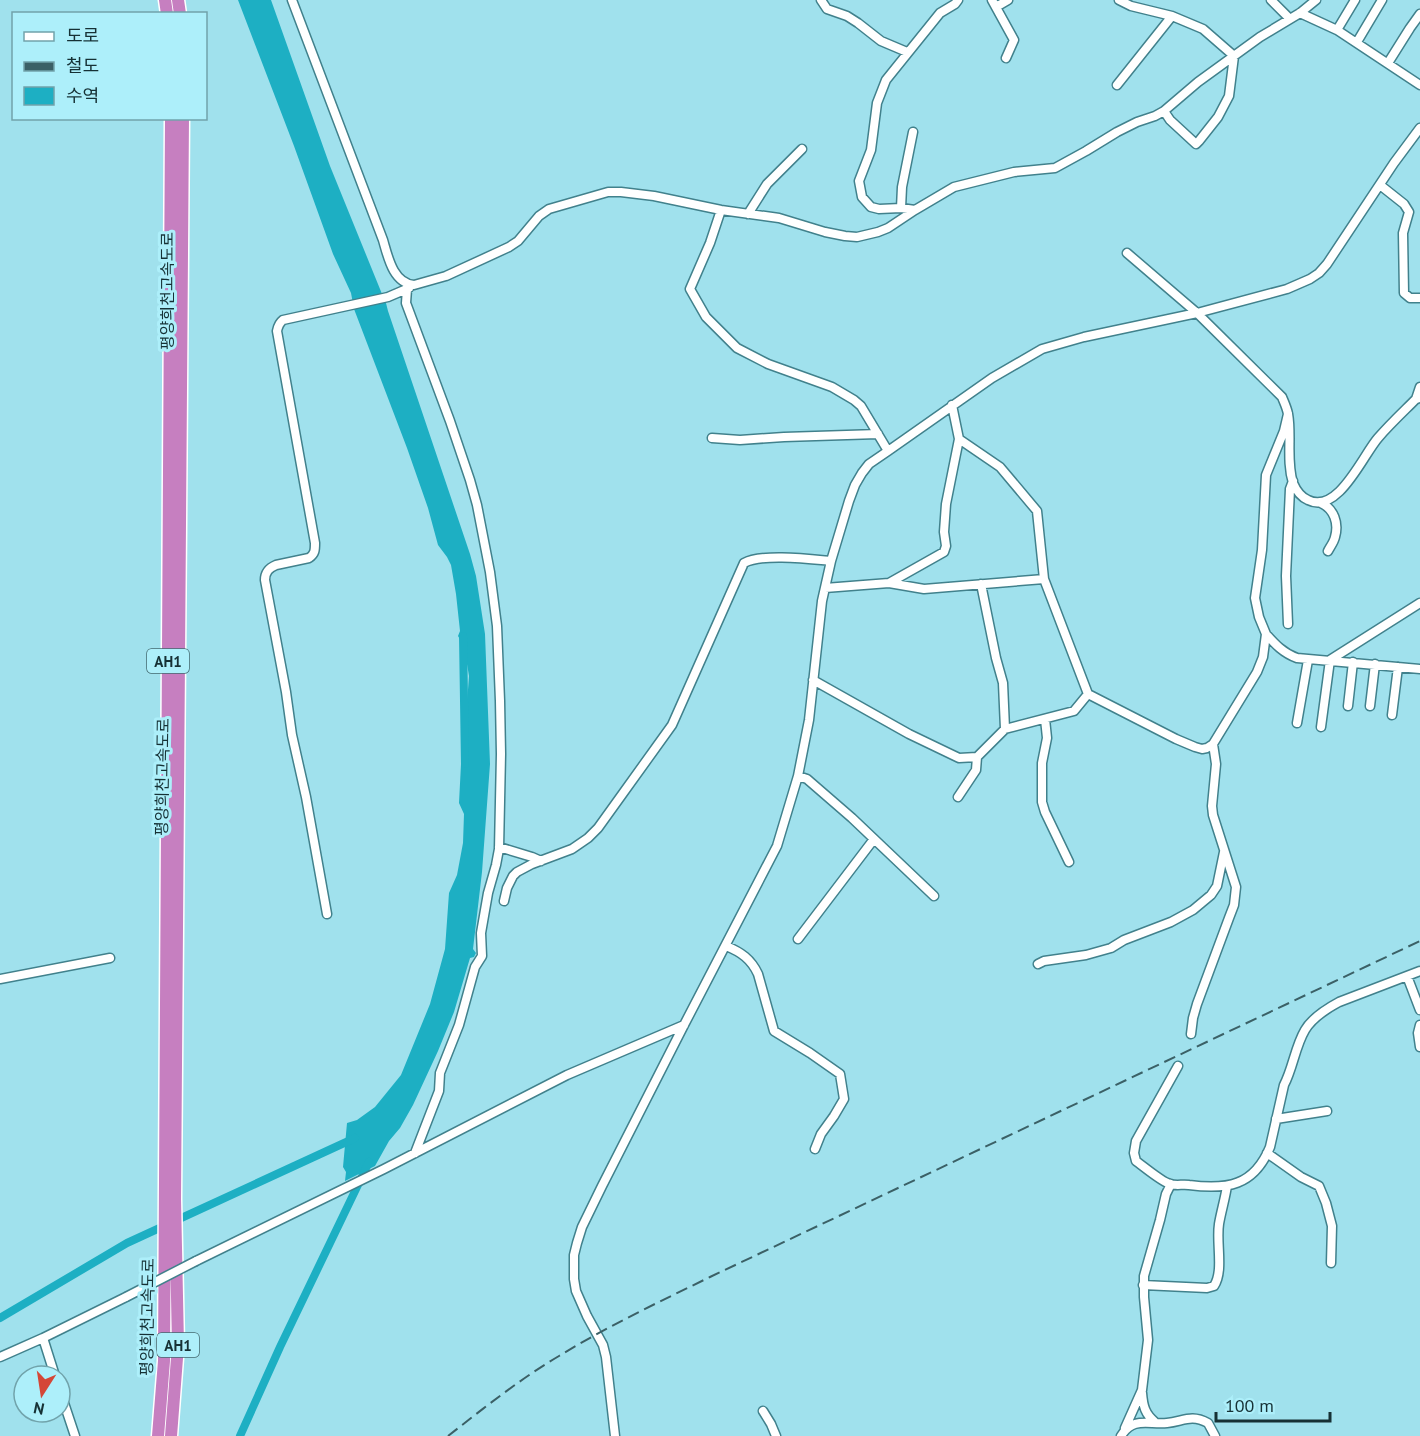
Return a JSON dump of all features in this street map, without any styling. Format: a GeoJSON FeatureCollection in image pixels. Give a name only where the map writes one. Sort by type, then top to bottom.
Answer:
{"type":"FeatureCollection","features":[{"type":"Feature","properties":{"kind":"highway","name":"평양희천고속도로"},"geometry":{"type":"LineString","coordinates":[[171,120],[168,451],[170,1201],[176,1254],[178,1345],[171,1436]]}},
{"type":"Feature","properties":{"kind":"highway","name":"평양희천고속도로"},"geometry":{"type":"LineString","coordinates":[[158,1436],[164,1361],[165,1263],[170,1201],[183,273],[183,120]]}},
{"type":"Feature","properties":{"kind":"street"},"geometry":{"type":"LineString","coordinates":[[292,0],[391,265],[396,274],[411,287]]}},
{"type":"Feature","properties":{"kind":"street"},"geometry":{"type":"LineString","coordinates":[[821,0],[827,9],[847,16],[881,41],[907,52]]}},
{"type":"Feature","properties":{"kind":"street"},"geometry":{"type":"LineString","coordinates":[[915,210],[871,207],[862,197],[859,181],[871,150],[875,114],[880,92],[886,80],[940,13],[958,0]]}},
{"type":"Feature","properties":{"kind":"street"},"geometry":{"type":"LineString","coordinates":[[1006,58],[1014,40],[994,3],[1008,0]]}},
{"type":"Feature","properties":{"kind":"street"},"geometry":{"type":"LineString","coordinates":[[1119,0],[1131,6],[1172,15],[1203,29],[1234,56]]}},
{"type":"Feature","properties":{"kind":"street"},"geometry":{"type":"LineString","coordinates":[[1271,0],[1288,18]]}},
{"type":"Feature","properties":{"kind":"street"},"geometry":{"type":"LineString","coordinates":[[327,914],[265,580],[269,568],[309,558],[315,552],[278,331],[283,320],[388,297],[446,276],[509,247],[518,241],[539,216],[549,209],[608,192],[654,196],[721,210],[779,218],[825,232],[857,237],[888,228],[954,187],[1014,172],[1055,168],[1117,132],[1155,116],[1260,37],[1288,18],[1300,13],[1316,0]]}},
{"type":"Feature","properties":{"kind":"street"},"geometry":{"type":"LineString","coordinates":[[1337,30],[1355,0]]}},
{"type":"Feature","properties":{"kind":"street"},"geometry":{"type":"LineString","coordinates":[[1357,42],[1382,0]]}},
{"type":"Feature","properties":{"kind":"street"},"geometry":{"type":"LineString","coordinates":[[1300,13],[1337,30],[1420,85]]}},
{"type":"Feature","properties":{"kind":"street"},"geometry":{"type":"LineString","coordinates":[[1388,63],[1420,14]]}},
{"type":"Feature","properties":{"kind":"street"},"geometry":{"type":"LineString","coordinates":[[1116,85],[1172,15]]}},
{"type":"Feature","properties":{"kind":"street"},"geometry":{"type":"LineString","coordinates":[[1164,111],[1170,120],[1196,144],[1218,117],[1229,96],[1234,56]]}},
{"type":"Feature","properties":{"kind":"street"},"geometry":{"type":"LineString","coordinates":[[615,1436],[606,1358],[603,1345],[586,1316],[576,1291],[574,1256],[582,1227],[777,846],[798,776],[809,720],[822,601],[831,561],[855,485],[862,473],[869,464],[952,405],[1042,349],[1197,313],[1287,289],[1310,279],[1327,264],[1420,128]]}},
{"type":"Feature","properties":{"kind":"street"},"geometry":{"type":"LineString","coordinates":[[901,208],[902,187],[913,132]]}},
{"type":"Feature","properties":{"kind":"street"},"geometry":{"type":"LineString","coordinates":[[748,214],[767,184],[802,148]]}},
{"type":"Feature","properties":{"kind":"street"},"geometry":{"type":"LineString","coordinates":[[1380,185],[1404,204],[1408,212],[1403,233],[1404,293],[1410,298],[1420,298]]}},
{"type":"Feature","properties":{"kind":"street"},"geometry":{"type":"LineString","coordinates":[[721,210],[710,243],[690,289],[706,317],[737,348],[768,364],[832,387],[854,400],[861,406],[888,451]]}},
{"type":"Feature","properties":{"kind":"street"},"geometry":{"type":"LineString","coordinates":[[1127,254],[1197,313],[1282,397],[1288,414],[1293,481],[1304,498],[1321,503],[1332,510],[1335,537],[1328,551]]}},
{"type":"Feature","properties":{"kind":"street"},"geometry":{"type":"LineString","coordinates":[[411,287],[406,303],[470,480],[490,572],[497,627],[501,754],[499,847],[481,933],[482,956],[475,967],[459,1025],[440,1073],[439,1091],[415,1153]]}},
{"type":"Feature","properties":{"kind":"street"},"geometry":{"type":"LineString","coordinates":[[1321,503],[1347,484],[1364,461],[1376,439],[1418,398],[1420,387]]}},
{"type":"Feature","properties":{"kind":"street"},"geometry":{"type":"LineString","coordinates":[[889,583],[944,552],[946,504],[959,439],[952,405]]}},
{"type":"Feature","properties":{"kind":"street"},"geometry":{"type":"LineString","coordinates":[[1288,414],[1266,475],[1262,550],[1255,598],[1258,617],[1266,634],[1280,650],[1289,656],[1308,660],[1420,668]]}},
{"type":"Feature","properties":{"kind":"street"},"geometry":{"type":"LineString","coordinates":[[712,438],[740,440],[878,434]]}},
{"type":"Feature","properties":{"kind":"street"},"geometry":{"type":"LineString","coordinates":[[959,439],[1000,467],[1037,512],[1044,579],[1088,694],[1176,739],[1195,747],[1207,748],[1213,744],[1257,672],[1263,657],[1266,634]]}},
{"type":"Feature","properties":{"kind":"street"},"geometry":{"type":"LineString","coordinates":[[1288,624],[1286,576],[1290,489],[1293,481]]}},
{"type":"Feature","properties":{"kind":"street"},"geometry":{"type":"LineString","coordinates":[[504,902],[513,876],[523,868],[573,849],[588,838],[616,804],[672,725],[744,563],[753,559],[769,558],[831,561]]}},
{"type":"Feature","properties":{"kind":"street"},"geometry":{"type":"LineString","coordinates":[[825,588],[889,583],[924,589],[1044,579]]}},
{"type":"Feature","properties":{"kind":"street"},"geometry":{"type":"LineString","coordinates":[[981,584],[996,658],[1004,683],[1005,729]]}},
{"type":"Feature","properties":{"kind":"street"},"geometry":{"type":"LineString","coordinates":[[1330,660],[1420,603]]}},
{"type":"Feature","properties":{"kind":"street"},"geometry":{"type":"LineString","coordinates":[[1297,723],[1308,660]]}},
{"type":"Feature","properties":{"kind":"street"},"geometry":{"type":"LineString","coordinates":[[1322,727],[1330,660]]}},
{"type":"Feature","properties":{"kind":"street"},"geometry":{"type":"LineString","coordinates":[[1348,706],[1353,662]]}},
{"type":"Feature","properties":{"kind":"street"},"geometry":{"type":"LineString","coordinates":[[1370,706],[1375,664]]}},
{"type":"Feature","properties":{"kind":"street"},"geometry":{"type":"LineString","coordinates":[[1392,715],[1398,667]]}},
{"type":"Feature","properties":{"kind":"street"},"geometry":{"type":"LineString","coordinates":[[813,680],[909,734],[959,758],[977,757]]}},
{"type":"Feature","properties":{"kind":"street"},"geometry":{"type":"LineString","coordinates":[[958,797],[976,770],[977,757],[1005,729],[1074,711],[1088,694]]}},
{"type":"Feature","properties":{"kind":"street"},"geometry":{"type":"LineString","coordinates":[[1045,719],[1047,738],[1042,763],[1042,802],[1069,862]]}},
{"type":"Feature","properties":{"kind":"street"},"geometry":{"type":"LineString","coordinates":[[1191,1034],[1197,1004],[1234,905],[1236,886],[1213,815],[1216,765],[1213,744]]}},
{"type":"Feature","properties":{"kind":"street"},"geometry":{"type":"LineString","coordinates":[[798,776],[807,779],[934,896]]}},
{"type":"Feature","properties":{"kind":"street"},"geometry":{"type":"LineString","coordinates":[[798,939],[874,839]]}},
{"type":"Feature","properties":{"kind":"street"},"geometry":{"type":"LineString","coordinates":[[499,847],[541,861]]}},
{"type":"Feature","properties":{"kind":"street"},"geometry":{"type":"LineString","coordinates":[[1038,964],[1111,948],[1193,910],[1211,895],[1217,886],[1225,852]]}},
{"type":"Feature","properties":{"kind":"street"},"geometry":{"type":"LineString","coordinates":[[726,946],[747,957],[754,966],[774,1031],[840,1074],[844,1099],[821,1134],[815,1149]]}},
{"type":"Feature","properties":{"kind":"street"},"geometry":{"type":"LineString","coordinates":[[0,979],[110,958]]}},
{"type":"Feature","properties":{"kind":"street"},"geometry":{"type":"LineString","coordinates":[[1178,1066],[1136,1141],[1136,1161],[1171,1184],[1227,1186],[1234,1184],[1249,1176],[1262,1163],[1267,1153],[1284,1085],[1304,1031],[1310,1023],[1329,1007],[1339,1002],[1420,971]]}},
{"type":"Feature","properties":{"kind":"street"},"geometry":{"type":"LineString","coordinates":[[1407,976],[1420,1010]]}},
{"type":"Feature","properties":{"kind":"street"},"geometry":{"type":"LineString","coordinates":[[0,1358],[384,1169],[567,1075],[684,1025]]}},
{"type":"Feature","properties":{"kind":"street"},"geometry":{"type":"LineString","coordinates":[[1420,1025],[1418,1033],[1420,1047]]}},
{"type":"Feature","properties":{"kind":"street"},"geometry":{"type":"LineString","coordinates":[[1276,1119],[1327,1112]]}},
{"type":"Feature","properties":{"kind":"street"},"geometry":{"type":"LineString","coordinates":[[1267,1153],[1302,1178],[1319,1186],[1332,1226],[1331,1263]]}},
{"type":"Feature","properties":{"kind":"street"},"geometry":{"type":"LineString","coordinates":[[1155,1422],[1148,1415],[1142,1400],[1148,1340],[1143,1285],[1145,1269],[1166,1194],[1171,1184]]}},
{"type":"Feature","properties":{"kind":"street"},"geometry":{"type":"LineString","coordinates":[[1143,1285],[1207,1288],[1214,1286],[1219,1272],[1219,1225],[1227,1186]]}},
{"type":"Feature","properties":{"kind":"street"},"geometry":{"type":"LineString","coordinates":[[43,1338],[51,1364]]}},
{"type":"Feature","properties":{"kind":"street"},"geometry":{"type":"LineString","coordinates":[[1123,1432],[1142,1389]]}},
{"type":"Feature","properties":{"kind":"street"},"geometry":{"type":"LineString","coordinates":[[763,1411],[776,1436]]}},
{"type":"Feature","properties":{"kind":"street"},"geometry":{"type":"LineString","coordinates":[[1123,1432],[1137,1423],[1165,1423],[1193,1417],[1208,1423],[1215,1436]]}},
{"type":"Feature","properties":{"kind":"water"},"geometry":{"type":"Polygon","coordinates":[[[238,0],[271,0],[330,166],[385,299],[470,554],[476,576],[485,634],[490,764],[482,872],[473,949],[476,953],[470,958],[454,1012],[438,1051],[400,1128],[389,1141],[375,1166],[345,1181],[346,1172],[343,1167],[347,1123],[357,1120],[375,1107],[401,1075],[430,1004],[445,949],[449,893],[457,875],[463,843],[464,814],[459,803],[461,764],[467,737],[469,676],[464,646],[458,636],[460,631],[451,565],[438,545],[428,508],[354,309],[351,293],[333,254],[238,0]]]}},
{"type":"Feature","properties":{"kind":"waterway"},"geometry":{"type":"LineString","coordinates":[[463,636],[465,764]]}},
{"type":"Feature","properties":{"kind":"waterway"},"geometry":{"type":"LineString","coordinates":[[0,1318],[127,1243],[355,1138]]}},
{"type":"Feature","properties":{"kind":"waterway"},"geometry":{"type":"LineString","coordinates":[[240,1436],[369,1162]]}},
{"type":"Feature","properties":{"kind":"railway"},"geometry":{"type":"LineString","coordinates":[[448,1436],[502,1394],[545,1365],[634,1315],[1420,941]]}}]}
